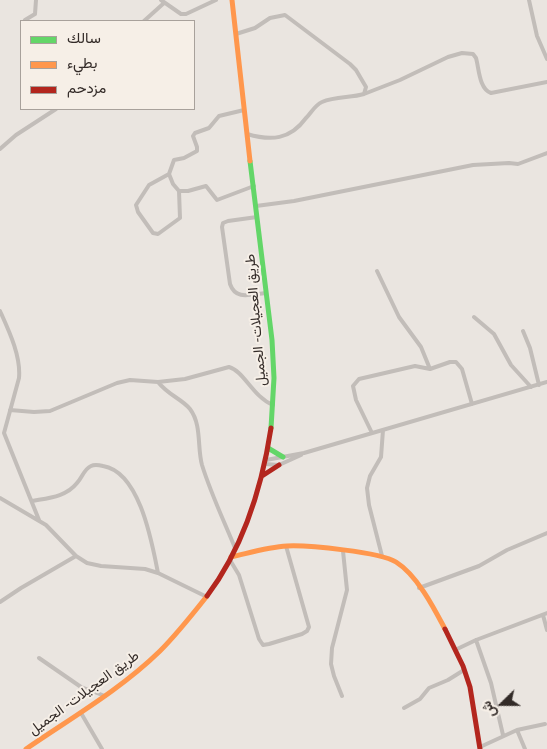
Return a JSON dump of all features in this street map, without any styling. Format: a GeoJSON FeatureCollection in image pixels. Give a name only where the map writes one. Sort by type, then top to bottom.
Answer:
{"type":"FeatureCollection","features":[{"type":"Feature","properties":{"kind":"main road","name":"طريق العجيلات- الجميل"},"geometry":{"type":"LineString","coordinates":[[26,749],[104,696],[140,668],[161,650],[206,597],[231,558],[251,512],[266,462],[273,405],[273,365],[232,0]]}},
{"type":"Feature","properties":{"kind":"main road"},"geometry":{"type":"LineString","coordinates":[[268,448],[283,456]]}},
{"type":"Feature","properties":{"kind":"main road"},"geometry":{"type":"LineString","coordinates":[[262,476],[279,465]]}},
{"type":"Feature","properties":{"kind":"main road"},"geometry":{"type":"LineString","coordinates":[[231,558],[286,546],[302,546],[382,556],[398,563],[419,588],[456,650],[470,690],[480,748]]}},
{"type":"Feature","properties":{"kind":"street"},"geometry":{"type":"LineString","coordinates":[[24,20],[35,14],[36,0]]}},
{"type":"Feature","properties":{"kind":"street"},"geometry":{"type":"LineString","coordinates":[[145,20],[163,1],[181,14],[186,14],[216,0]]}},
{"type":"Feature","properties":{"kind":"street"},"geometry":{"type":"LineString","coordinates":[[529,0],[537,36],[547,59]]}},
{"type":"Feature","properties":{"kind":"street"},"geometry":{"type":"LineString","coordinates":[[236,34],[255,28],[270,18],[285,15],[356,70],[365,83],[364,94]]}},
{"type":"Feature","properties":{"kind":"street"},"geometry":{"type":"LineString","coordinates":[[247,134],[264,138],[278,138],[296,129],[319,103],[336,98],[364,94],[462,52],[473,54],[476,58],[483,86],[488,92],[547,82]]}},
{"type":"Feature","properties":{"kind":"street"},"geometry":{"type":"LineString","coordinates":[[0,149],[16,135],[54,110]]}},
{"type":"Feature","properties":{"kind":"street"},"geometry":{"type":"LineString","coordinates":[[169,174],[149,184],[136,205],[153,233],[158,234],[180,218],[179,191],[173,184],[169,174],[174,160],[184,158],[197,151],[193,136],[195,133],[209,128],[219,116],[244,110]]}},
{"type":"Feature","properties":{"kind":"street"},"geometry":{"type":"LineString","coordinates":[[256,206],[308,199],[449,169],[509,163],[518,164],[547,153]]}},
{"type":"Feature","properties":{"kind":"street"},"geometry":{"type":"LineString","coordinates":[[179,191],[188,191],[206,186],[218,200],[254,186]]}},
{"type":"Feature","properties":{"kind":"street"},"geometry":{"type":"LineString","coordinates":[[257,217],[228,221],[223,223],[222,227],[230,284],[234,292],[238,295],[266,293]]}},
{"type":"Feature","properties":{"kind":"street"},"geometry":{"type":"LineString","coordinates":[[377,271],[399,317],[421,347],[430,370]]}},
{"type":"Feature","properties":{"kind":"street"},"geometry":{"type":"LineString","coordinates":[[0,311],[14,348],[19,369],[19,378],[4,434],[39,520]]}},
{"type":"Feature","properties":{"kind":"street"},"geometry":{"type":"LineString","coordinates":[[474,317],[494,334],[511,365],[531,387]]}},
{"type":"Feature","properties":{"kind":"street"},"geometry":{"type":"LineString","coordinates":[[523,331],[530,348],[539,385]]}},
{"type":"Feature","properties":{"kind":"street"},"geometry":{"type":"LineString","coordinates":[[372,433],[354,394],[354,383],[360,379],[415,366],[430,370],[450,362],[459,364],[472,404]]}},
{"type":"Feature","properties":{"kind":"street"},"geometry":{"type":"LineString","coordinates":[[10,410],[50,411],[117,383],[130,380],[158,382],[185,379],[224,367],[232,368],[258,396],[273,405]]}},
{"type":"Feature","properties":{"kind":"street"},"geometry":{"type":"LineString","coordinates":[[158,382],[168,394],[189,409],[192,414],[198,431],[202,464],[235,548]]}},
{"type":"Feature","properties":{"kind":"street"},"geometry":{"type":"LineString","coordinates":[[266,462],[279,465],[304,454],[547,382]]}},
{"type":"Feature","properties":{"kind":"street"},"geometry":{"type":"LineString","coordinates":[[382,430],[381,457],[370,476],[367,488],[369,505],[382,556]]}},
{"type":"Feature","properties":{"kind":"street"},"geometry":{"type":"LineString","coordinates":[[266,462],[283,456],[304,454]]}},
{"type":"Feature","properties":{"kind":"street"},"geometry":{"type":"LineString","coordinates":[[32,501],[58,496],[68,491],[78,483],[84,472],[91,466],[100,465],[112,468],[126,482],[143,511],[158,573]]}},
{"type":"Feature","properties":{"kind":"street"},"geometry":{"type":"LineString","coordinates":[[0,498],[39,520],[52,530],[76,556],[93,565],[134,567],[158,573],[206,597]]}},
{"type":"Feature","properties":{"kind":"street"},"geometry":{"type":"LineString","coordinates":[[419,588],[479,566],[513,547],[547,533]]}},
{"type":"Feature","properties":{"kind":"street"},"geometry":{"type":"LineString","coordinates":[[231,558],[239,575],[259,639],[263,645],[268,644],[302,634],[309,627],[286,546]]}},
{"type":"Feature","properties":{"kind":"street"},"geometry":{"type":"LineString","coordinates":[[342,696],[331,664],[332,648],[347,590],[343,551]]}},
{"type":"Feature","properties":{"kind":"street"},"geometry":{"type":"LineString","coordinates":[[0,602],[76,556]]}},
{"type":"Feature","properties":{"kind":"street"},"geometry":{"type":"LineString","coordinates":[[456,650],[476,640],[545,614],[547,630]]}},
{"type":"Feature","properties":{"kind":"street"},"geometry":{"type":"LineString","coordinates":[[476,640],[491,682],[503,735]]}},
{"type":"Feature","properties":{"kind":"street"},"geometry":{"type":"LineString","coordinates":[[39,658],[58,673],[81,687],[104,696]]}},
{"type":"Feature","properties":{"kind":"street"},"geometry":{"type":"LineString","coordinates":[[404,708],[420,699],[429,688],[448,680],[464,670]]}},
{"type":"Feature","properties":{"kind":"street"},"geometry":{"type":"LineString","coordinates":[[80,713],[102,749]]}},
{"type":"Feature","properties":{"kind":"street"},"geometry":{"type":"LineString","coordinates":[[480,748],[503,735],[545,724]]}},
{"type":"Feature","properties":{"kind":"street"},"geometry":{"type":"LineString","coordinates":[[517,730],[525,749]]}},
{"type":"Feature","properties":{"kind":"traffic: fast"},"geometry":{"type":"LineString","coordinates":[[250,161],[272,340],[274,378],[271,428]]}},
{"type":"Feature","properties":{"kind":"traffic: fast"},"geometry":{"type":"LineString","coordinates":[[268,448],[283,457]]}},
{"type":"Feature","properties":{"kind":"traffic: slow"},"geometry":{"type":"LineString","coordinates":[[232,0],[250,161]]}},
{"type":"Feature","properties":{"kind":"traffic: slow"},"geometry":{"type":"LineString","coordinates":[[231,557],[259,550],[297,546],[343,550],[388,558],[404,568],[418,583],[445,629]]}},
{"type":"Feature","properties":{"kind":"traffic: slow"},"geometry":{"type":"LineString","coordinates":[[26,749],[95,703],[145,665],[172,638],[207,596]]}},
{"type":"Feature","properties":{"kind":"traffic: jam"},"geometry":{"type":"LineString","coordinates":[[207,596],[231,558],[241,537],[256,494],[271,428]]}},
{"type":"Feature","properties":{"kind":"traffic: jam"},"geometry":{"type":"LineString","coordinates":[[262,476],[279,465]]}},
{"type":"Feature","properties":{"kind":"traffic: jam"},"geometry":{"type":"LineString","coordinates":[[445,629],[463,666],[470,687],[480,749]]}}]}
